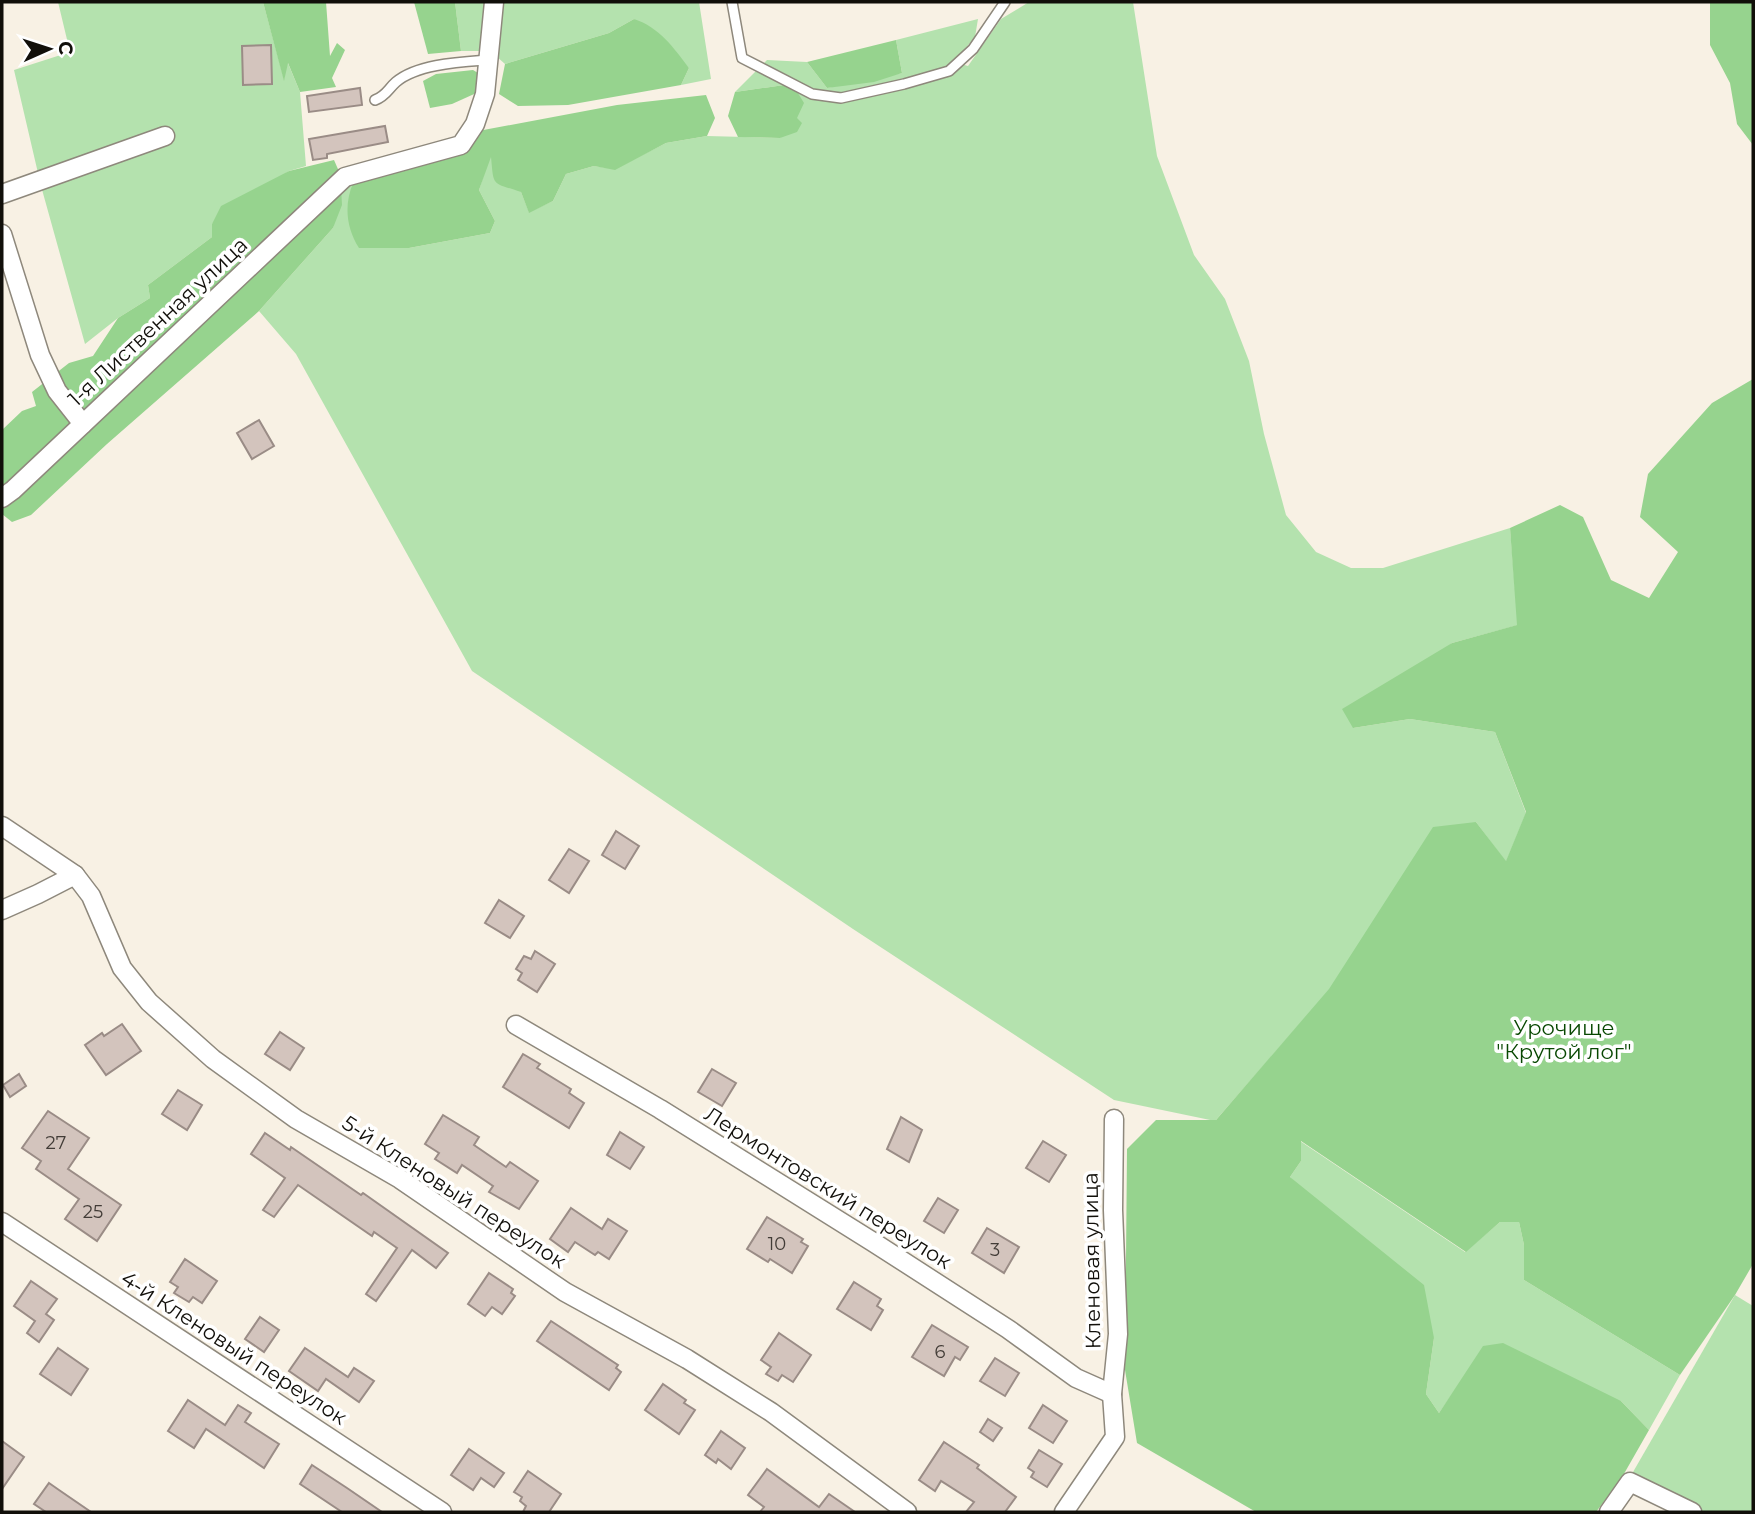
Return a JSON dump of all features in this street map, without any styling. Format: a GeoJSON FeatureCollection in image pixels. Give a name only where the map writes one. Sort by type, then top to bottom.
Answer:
{"type":"FeatureCollection","features":[{"type":"Feature","properties":{"kind":"street"},"geometry":{"type":"LineString","coordinates":[[487,60],[494,2]]}},
{"type":"Feature","properties":{"kind":"street","name":"1-я Лиственная улица"},"geometry":{"type":"LineString","coordinates":[[2,498],[345,177],[461,145],[475,124],[485,94],[487,60]]}},
{"type":"Feature","properties":{"kind":"street"},"geometry":{"type":"LineString","coordinates":[[2,194],[165,136]]}},
{"type":"Feature","properties":{"kind":"street"},"geometry":{"type":"LineString","coordinates":[[2,234],[40,355],[57,391],[83,424]]}},
{"type":"Feature","properties":{"kind":"street","name":"5-й Кленовый переулок"},"geometry":{"type":"LineString","coordinates":[[2,826],[75,875],[91,896],[122,968],[149,1002],[213,1059],[296,1119],[400,1179],[565,1292],[687,1359],[771,1412],[907,1512]]}},
{"type":"Feature","properties":{"kind":"street"},"geometry":{"type":"LineString","coordinates":[[2,910],[75,875]]}},
{"type":"Feature","properties":{"kind":"street","name":"Лермонтовский переулок"},"geometry":{"type":"LineString","coordinates":[[516,1025],[660,1109],[873,1242],[1008,1329],[1076,1378],[1112,1394]]}},
{"type":"Feature","properties":{"kind":"street","name":"Кленовая улица"},"geometry":{"type":"LineString","coordinates":[[1064,1512],[1115,1437],[1112,1394],[1118,1334],[1113,1210],[1114,1119]]}},
{"type":"Feature","properties":{"kind":"street","name":"4-й Кленовый переулок"},"geometry":{"type":"LineString","coordinates":[[2,1222],[442,1512]]}},
{"type":"Feature","properties":{"kind":"street"},"geometry":{"type":"LineString","coordinates":[[1609,1512],[1630,1482],[1692,1512]]}},
{"type":"Feature","properties":{"kind":"lane"},"geometry":{"type":"LineString","coordinates":[[732,2],[742,58],[812,94],[841,98],[949,71],[973,49],[1005,2]]}},
{"type":"Feature","properties":{"kind":"lane"},"geometry":{"type":"LineString","coordinates":[[375,100],[385,96],[397,81],[422,70],[443,63],[487,60]]}},
{"type":"Feature","properties":{"kind":"green space"},"geometry":{"type":"Polygon","coordinates":[[[58,2],[263,2],[284,79],[287,61],[300,92],[306,166],[289,171],[212,224],[212,237],[148,285],[150,298],[118,318],[85,344],[41,186],[14,70],[70,52],[58,2]]]}},
{"type":"Feature","properties":{"kind":"green space"},"geometry":{"type":"Polygon","coordinates":[[[263,2],[326,2],[330,56],[337,43],[345,50],[332,78],[336,87],[300,92],[288,63],[284,81],[263,2]]]}},
{"type":"Feature","properties":{"kind":"green space"},"geometry":{"type":"Polygon","coordinates":[[[414,2],[455,2],[461,51],[428,54],[414,2]]]}},
{"type":"Feature","properties":{"kind":"green space"},"geometry":{"type":"Polygon","coordinates":[[[455,2],[488,2],[480,51],[461,51],[455,2]]]}},
{"type":"Feature","properties":{"kind":"green space"},"geometry":{"type":"Polygon","coordinates":[[[501,2],[699,2],[711,79],[681,85],[689,68],[634,19],[609,33],[505,64],[496,56],[501,2]]]}},
{"type":"Feature","properties":{"kind":"green space"},"geometry":{"type":"Polygon","coordinates":[[[1029,2],[1133,2],[1157,156],[1194,255],[1225,299],[1249,361],[1264,434],[1286,515],[1316,552],[1351,568],[1383,568],[1510,528],[1518,625],[1452,643],[1353,728],[1410,719],[1495,732],[1526,813],[1506,862],[1476,822],[1215,1121],[1114,1100],[853,929],[472,671],[296,354],[259,311],[333,228],[341,187],[353,183],[409,248],[490,233],[495,221],[479,190],[491,153],[521,192],[529,212],[553,201],[566,174],[594,166],[615,169],[666,143],[707,136],[780,138],[797,118],[784,85],[735,92],[767,60],[807,62],[827,88],[902,73],[896,40],[978,19],[975,37],[954,62],[968,66],[1001,19],[1029,2]]]}},
{"type":"Feature","properties":{"kind":"green space"},"geometry":{"type":"Polygon","coordinates":[[[1710,2],[1753,2],[1753,145],[1737,124],[1730,83],[1710,45],[1710,2]]]}},
{"type":"Feature","properties":{"kind":"green space"},"geometry":{"type":"Polygon","coordinates":[[[634,19],[658,33],[689,68],[681,85],[568,105],[518,106],[499,94],[505,64],[609,33],[634,19]]]}},
{"type":"Feature","properties":{"kind":"green space"},"geometry":{"type":"Polygon","coordinates":[[[896,40],[902,73],[874,82],[827,88],[807,62],[896,40]]]}},
{"type":"Feature","properties":{"kind":"green space"},"geometry":{"type":"Polygon","coordinates":[[[473,70],[483,76],[483,90],[452,104],[430,108],[423,81],[436,74],[473,70]]]}},
{"type":"Feature","properties":{"kind":"green space"},"geometry":{"type":"Polygon","coordinates":[[[784,85],[796,90],[804,103],[797,118],[802,123],[797,132],[780,138],[738,137],[728,116],[735,92],[784,85]]]}},
{"type":"Feature","properties":{"kind":"green space"},"geometry":{"type":"Polygon","coordinates":[[[706,95],[715,118],[707,136],[666,143],[615,170],[594,166],[566,174],[553,201],[529,213],[521,192],[496,182],[491,157],[479,190],[495,221],[490,233],[409,248],[359,248],[351,232],[348,208],[353,183],[478,131],[617,105],[706,95]]]}},
{"type":"Feature","properties":{"kind":"green space"},"geometry":{"type":"Polygon","coordinates":[[[334,160],[341,176],[2,491],[2,430],[22,411],[36,406],[32,392],[69,363],[93,356],[118,318],[150,298],[148,285],[212,237],[212,224],[221,206],[289,171],[334,160]]]}},
{"type":"Feature","properties":{"kind":"green space"},"geometry":{"type":"Polygon","coordinates":[[[341,187],[342,205],[333,228],[259,311],[107,444],[31,515],[12,522],[2,514],[2,500],[341,187]]]}},
{"type":"Feature","properties":{"kind":"green space","name":"Урочище \"Крутой лог\""},"geometry":{"type":"Polygon","coordinates":[[[1753,379],[1753,1264],[1680,1375],[1524,1280],[1524,1245],[1519,1222],[1500,1222],[1466,1252],[1301,1141],[1301,1161],[1290,1177],[1424,1285],[1434,1338],[1426,1394],[1439,1413],[1483,1346],[1503,1343],[1621,1401],[1649,1430],[1621,1479],[1596,1512],[1256,1512],[1137,1443],[1125,1370],[1127,1149],[1156,1120],[1216,1120],[1329,989],[1433,827],[1476,822],[1506,861],[1526,812],[1495,732],[1410,719],[1353,728],[1342,709],[1452,643],[1517,625],[1510,528],[1560,505],[1583,517],[1611,580],[1649,598],[1678,552],[1640,517],[1648,474],[1712,403],[1753,379]]]}},
{"type":"Feature","properties":{"kind":"green space"},"geometry":{"type":"Polygon","coordinates":[[[1300,1141],[1465,1252],[1500,1222],[1519,1222],[1524,1245],[1524,1280],[1680,1375],[1649,1430],[1621,1401],[1459,1384],[1439,1413],[1426,1394],[1434,1338],[1290,1177],[1301,1161],[1300,1141]]]}},
{"type":"Feature","properties":{"kind":"green space"},"geometry":{"type":"Polygon","coordinates":[[[1735,1295],[1753,1306],[1753,1512],[1698,1512],[1629,1479],[1735,1295]]]}},
{"type":"Feature","properties":{"kind":"building"},"geometry":{"type":"Polygon","coordinates":[[[271,45],[272,84],[243,85],[242,46],[271,45]]]}},
{"type":"Feature","properties":{"kind":"building"},"geometry":{"type":"Polygon","coordinates":[[[360,88],[362,105],[309,112],[307,96],[360,88]]]}},
{"type":"Feature","properties":{"kind":"building"},"geometry":{"type":"Polygon","coordinates":[[[385,126],[388,142],[327,154],[327,158],[313,160],[309,139],[385,126]]]}},
{"type":"Feature","properties":{"kind":"building"},"geometry":{"type":"Polygon","coordinates":[[[259,420],[274,446],[252,459],[237,433],[259,420]]]}},
{"type":"Feature","properties":{"kind":"building"},"geometry":{"type":"Polygon","coordinates":[[[616,831],[639,846],[625,869],[602,855],[616,831]]]}},
{"type":"Feature","properties":{"kind":"building"},"geometry":{"type":"Polygon","coordinates":[[[569,849],[589,861],[569,893],[549,880],[569,849]]]}},
{"type":"Feature","properties":{"kind":"building"},"geometry":{"type":"Polygon","coordinates":[[[499,900],[524,916],[510,938],[485,923],[499,900]]]}},
{"type":"Feature","properties":{"kind":"building"},"geometry":{"type":"Polygon","coordinates":[[[535,951],[555,964],[537,992],[518,980],[522,973],[516,969],[524,956],[531,959],[535,951]]]}},
{"type":"Feature","properties":{"kind":"building"},"geometry":{"type":"Polygon","coordinates":[[[122,1024],[141,1051],[106,1075],[85,1045],[122,1024]]]}},
{"type":"Feature","properties":{"kind":"building"},"geometry":{"type":"Polygon","coordinates":[[[280,1032],[304,1048],[290,1070],[265,1054],[280,1032]]]}},
{"type":"Feature","properties":{"kind":"building"},"geometry":{"type":"Polygon","coordinates":[[[523,1054],[540,1064],[537,1068],[571,1089],[569,1093],[584,1103],[569,1128],[503,1087],[523,1054]]]}},
{"type":"Feature","properties":{"kind":"building"},"geometry":{"type":"Polygon","coordinates":[[[712,1069],[736,1083],[722,1106],[698,1092],[712,1069]]]}},
{"type":"Feature","properties":{"kind":"building"},"geometry":{"type":"Polygon","coordinates":[[[19,1074],[26,1086],[10,1097],[3,1085],[19,1074]]]}},
{"type":"Feature","properties":{"kind":"building"},"geometry":{"type":"Polygon","coordinates":[[[178,1090],[202,1105],[187,1130],[162,1114],[178,1090]]]}},
{"type":"Feature","properties":{"kind":"building"},"geometry":{"type":"Polygon","coordinates":[[[48,1111],[89,1138],[68,1169],[121,1205],[97,1241],[65,1219],[79,1199],[36,1169],[41,1161],[22,1148],[48,1111]]]}},
{"type":"Feature","properties":{"kind":"building"},"geometry":{"type":"Polygon","coordinates":[[[443,1115],[479,1137],[474,1145],[506,1167],[510,1162],[538,1181],[519,1209],[489,1192],[493,1186],[462,1165],[457,1173],[435,1159],[439,1153],[425,1144],[443,1115]]]}},
{"type":"Feature","properties":{"kind":"building"},"geometry":{"type":"Polygon","coordinates":[[[901,1117],[922,1130],[909,1162],[887,1149],[901,1117]]]}},
{"type":"Feature","properties":{"kind":"building"},"geometry":{"type":"Polygon","coordinates":[[[620,1132],[644,1147],[630,1169],[607,1155],[620,1132]]]}},
{"type":"Feature","properties":{"kind":"building"},"geometry":{"type":"Polygon","coordinates":[[[265,1133],[290,1150],[291,1147],[361,1195],[363,1193],[448,1253],[436,1268],[412,1250],[376,1301],[366,1294],[397,1248],[374,1232],[372,1236],[298,1185],[274,1217],[263,1210],[285,1178],[251,1154],[265,1133]]]}},
{"type":"Feature","properties":{"kind":"building"},"geometry":{"type":"Polygon","coordinates":[[[1043,1141],[1066,1155],[1049,1182],[1026,1168],[1043,1141]]]}},
{"type":"Feature","properties":{"kind":"building"},"geometry":{"type":"Polygon","coordinates":[[[938,1198],[958,1210],[944,1233],[924,1221],[938,1198]]]}},
{"type":"Feature","properties":{"kind":"building"},"geometry":{"type":"Polygon","coordinates":[[[571,1208],[602,1229],[608,1219],[627,1231],[609,1259],[598,1252],[595,1255],[575,1242],[568,1252],[550,1239],[571,1208]]]}},
{"type":"Feature","properties":{"kind":"building"},"geometry":{"type":"Polygon","coordinates":[[[767,1217],[803,1239],[801,1242],[808,1246],[792,1273],[747,1249],[767,1217]]]}},
{"type":"Feature","properties":{"kind":"building"},"geometry":{"type":"Polygon","coordinates":[[[987,1228],[1019,1247],[1004,1273],[972,1253],[987,1228]]]}},
{"type":"Feature","properties":{"kind":"building"},"geometry":{"type":"Polygon","coordinates":[[[185,1259],[217,1281],[202,1303],[193,1297],[189,1302],[174,1293],[178,1287],[170,1282],[185,1259]]]}},
{"type":"Feature","properties":{"kind":"building"},"geometry":{"type":"Polygon","coordinates":[[[489,1273],[513,1289],[511,1293],[515,1296],[502,1314],[492,1307],[485,1316],[468,1304],[489,1273]]]}},
{"type":"Feature","properties":{"kind":"building"},"geometry":{"type":"Polygon","coordinates":[[[31,1281],[57,1299],[46,1314],[54,1320],[39,1342],[27,1333],[35,1321],[14,1306],[31,1281]]]}},
{"type":"Feature","properties":{"kind":"building"},"geometry":{"type":"Polygon","coordinates":[[[854,1282],[881,1299],[877,1306],[883,1310],[871,1330],[837,1309],[854,1282]]]}},
{"type":"Feature","properties":{"kind":"building"},"geometry":{"type":"Polygon","coordinates":[[[260,1317],[279,1330],[264,1352],[245,1339],[260,1317]]]}},
{"type":"Feature","properties":{"kind":"building"},"geometry":{"type":"Polygon","coordinates":[[[551,1321],[618,1365],[616,1368],[621,1372],[609,1390],[537,1341],[551,1321]]]}},
{"type":"Feature","properties":{"kind":"building"},"geometry":{"type":"Polygon","coordinates":[[[932,1325],[968,1347],[960,1360],[955,1357],[944,1376],[912,1357],[932,1325]]]}},
{"type":"Feature","properties":{"kind":"building"},"geometry":{"type":"Polygon","coordinates":[[[779,1333],[811,1355],[793,1382],[782,1375],[778,1381],[766,1374],[771,1367],[761,1360],[779,1333]]]}},
{"type":"Feature","properties":{"kind":"building"},"geometry":{"type":"Polygon","coordinates":[[[58,1348],[88,1369],[71,1395],[40,1374],[58,1348]]]}},
{"type":"Feature","properties":{"kind":"building"},"geometry":{"type":"Polygon","coordinates":[[[305,1348],[348,1377],[354,1368],[374,1381],[359,1402],[326,1379],[318,1391],[289,1371],[305,1348]]]}},
{"type":"Feature","properties":{"kind":"building"},"geometry":{"type":"Polygon","coordinates":[[[995,1358],[1019,1373],[1005,1396],[980,1381],[995,1358]]]}},
{"type":"Feature","properties":{"kind":"building"},"geometry":{"type":"Polygon","coordinates":[[[663,1384],[695,1410],[679,1434],[645,1410],[663,1384]]]}},
{"type":"Feature","properties":{"kind":"building"},"geometry":{"type":"Polygon","coordinates":[[[188,1400],[225,1425],[238,1405],[251,1413],[245,1422],[279,1444],[264,1468],[206,1429],[194,1448],[168,1431],[188,1400]]]}},
{"type":"Feature","properties":{"kind":"building"},"geometry":{"type":"Polygon","coordinates":[[[1043,1405],[1067,1421],[1053,1443],[1029,1428],[1043,1405]]]}},
{"type":"Feature","properties":{"kind":"building"},"geometry":{"type":"Polygon","coordinates":[[[988,1419],[1002,1428],[993,1441],[980,1432],[988,1419]]]}},
{"type":"Feature","properties":{"kind":"building"},"geometry":{"type":"Polygon","coordinates":[[[721,1431],[745,1448],[731,1469],[718,1459],[716,1463],[705,1455],[721,1431]]]}},
{"type":"Feature","properties":{"kind":"building"},"geometry":{"type":"Polygon","coordinates":[[[2,1441],[24,1457],[2,1489],[2,1441]]]}},
{"type":"Feature","properties":{"kind":"building"},"geometry":{"type":"Polygon","coordinates":[[[944,1442],[979,1465],[977,1468],[1016,1497],[1005,1512],[966,1512],[974,1502],[941,1481],[935,1491],[919,1480],[944,1442]]]}},
{"type":"Feature","properties":{"kind":"building"},"geometry":{"type":"Polygon","coordinates":[[[469,1449],[504,1473],[494,1487],[481,1478],[473,1490],[451,1475],[469,1449]]]}},
{"type":"Feature","properties":{"kind":"building"},"geometry":{"type":"Polygon","coordinates":[[[1039,1450],[1062,1464],[1047,1487],[1031,1477],[1034,1472],[1028,1468],[1039,1450]]]}},
{"type":"Feature","properties":{"kind":"building"},"geometry":{"type":"Polygon","coordinates":[[[312,1465],[382,1512],[342,1512],[300,1484],[312,1465]]]}},
{"type":"Feature","properties":{"kind":"building"},"geometry":{"type":"Polygon","coordinates":[[[767,1469],[819,1507],[829,1494],[855,1512],[760,1512],[764,1507],[748,1495],[767,1469]]]}},
{"type":"Feature","properties":{"kind":"building"},"geometry":{"type":"Polygon","coordinates":[[[528,1471],[561,1494],[549,1512],[523,1512],[526,1506],[520,1501],[522,1497],[514,1492],[528,1471]]]}},
{"type":"Feature","properties":{"kind":"building"},"geometry":{"type":"Polygon","coordinates":[[[49,1483],[91,1512],[46,1512],[34,1504],[49,1483]]]}}]}
